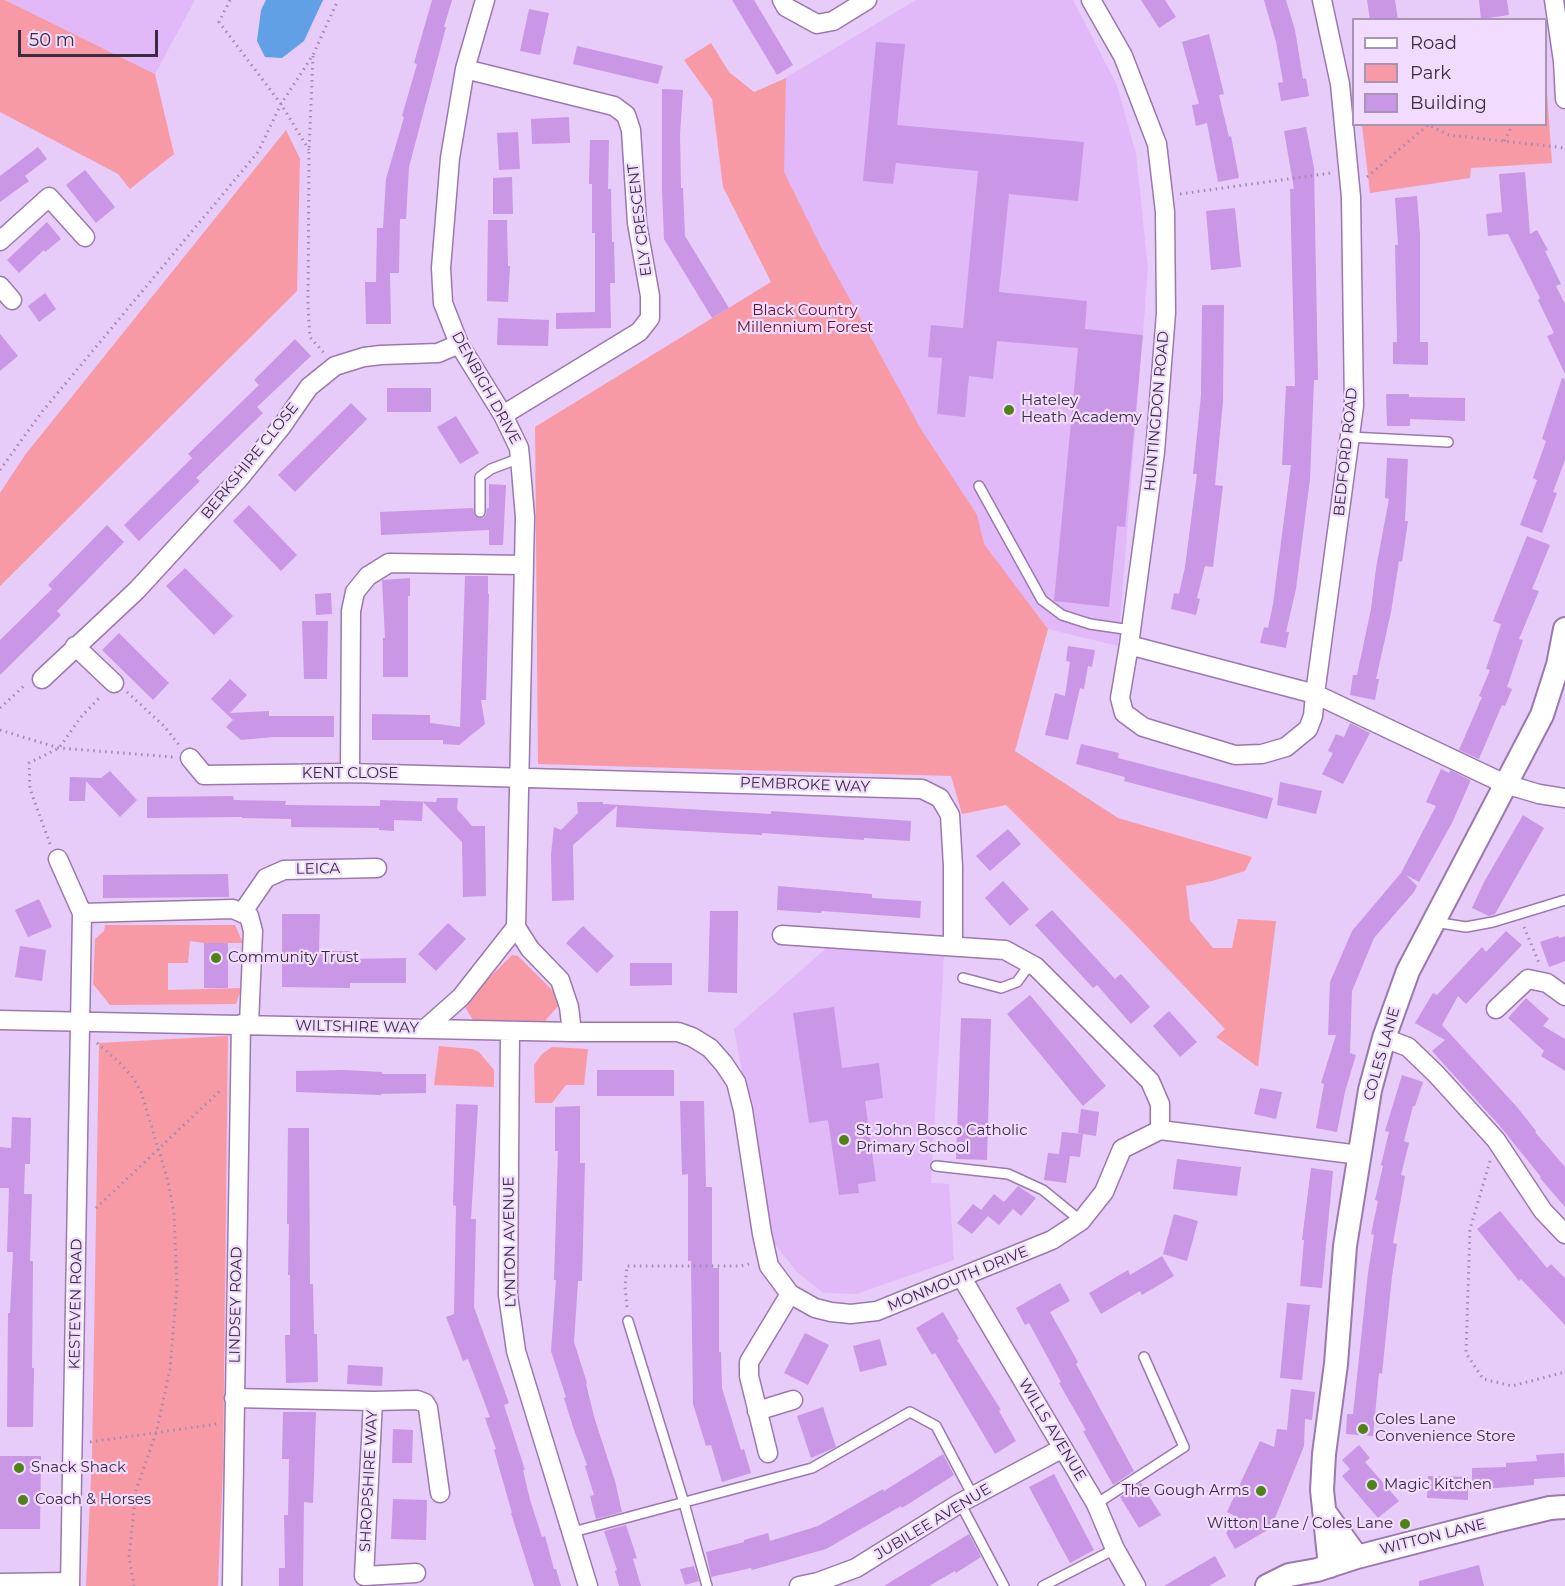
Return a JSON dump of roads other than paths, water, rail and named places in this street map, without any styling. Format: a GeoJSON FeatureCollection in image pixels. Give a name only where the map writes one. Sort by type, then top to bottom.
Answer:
{"type":"FeatureCollection","features":[{"type":"Feature","properties":{"kind":"street","name":"DENBIGH DRIVE"},"geometry":{"type":"LineString","coordinates":[[485,0],[465,69],[450,158],[441,268],[443,303],[459,344],[503,415],[519,448],[525,517],[516,927]]}},
{"type":"Feature","properties":{"kind":"street"},"geometry":{"type":"LineString","coordinates":[[782,0],[786,7],[817,24],[833,21],[867,0]]}},
{"type":"Feature","properties":{"kind":"street","name":"HUNTINGDON ROAD"},"geometry":{"type":"LineString","coordinates":[[1090,0],[1123,56],[1157,144],[1165,212],[1166,302],[1155,452],[1120,698],[1124,713],[1143,726],[1235,755],[1262,754],[1286,747],[1308,729],[1313,716],[1315,694]]}},
{"type":"Feature","properties":{"kind":"street","name":"BEDFORD ROAD"},"geometry":{"type":"LineString","coordinates":[[1315,694],[1354,406],[1353,221],[1340,84],[1322,0]]}},
{"type":"Feature","properties":{"kind":"street"},"geometry":{"type":"LineString","coordinates":[[1554,0],[1563,61],[1565,99]]}},
{"type":"Feature","properties":{"kind":"street","name":"ELY CRESCENT"},"geometry":{"type":"LineString","coordinates":[[465,69],[614,106],[626,116],[631,130],[638,223],[650,296],[650,318],[639,332],[503,415]]}},
{"type":"Feature","properties":{"kind":"street"},"geometry":{"type":"LineString","coordinates":[[0,241],[49,197],[85,237]]}},
{"type":"Feature","properties":{"kind":"street"},"geometry":{"type":"LineString","coordinates":[[0,286],[12,300]]}},
{"type":"Feature","properties":{"kind":"street","name":"BERKSHIRE CLOSE"},"geometry":{"type":"LineString","coordinates":[[42,679],[137,590],[237,481],[282,426],[309,387],[335,366],[364,357],[438,353],[459,344]]}},
{"type":"Feature","properties":{"kind":"street"},"geometry":{"type":"LineString","coordinates":[[350,773],[351,611],[356,592],[368,576],[389,563],[524,565]]}},
{"type":"Feature","properties":{"kind":"street","name":"COLES LANE"},"geometry":{"type":"LineString","coordinates":[[1323,1568],[1326,1514],[1322,1490],[1324,1454],[1336,1365],[1345,1246],[1370,1090],[1384,1038],[1408,971],[1542,715],[1558,665],[1565,629]]}},
{"type":"Feature","properties":{"kind":"street"},"geometry":{"type":"LineString","coordinates":[[1130,637],[1315,694],[1505,784],[1539,794],[1565,798]]}},
{"type":"Feature","properties":{"kind":"street"},"geometry":{"type":"LineString","coordinates":[[75,646],[114,683]]}},
{"type":"Feature","properties":{"kind":"street","name":"KENT CLOSE"},"geometry":{"type":"LineString","coordinates":[[190,758],[204,775],[350,773],[519,777]]}},
{"type":"Feature","properties":{"kind":"street","name":"PEMBROKE WAY"},"geometry":{"type":"LineString","coordinates":[[519,777],[922,789],[940,798],[950,815],[953,866],[953,945]]}},
{"type":"Feature","properties":{"kind":"street"},"geometry":{"type":"LineString","coordinates":[[58,859],[82,913],[233,909],[242,913]]}},
{"type":"Feature","properties":{"kind":"street","name":"LEICA"},"geometry":{"type":"LineString","coordinates":[[242,913],[266,878],[284,870],[377,868]]}},
{"type":"Feature","properties":{"kind":"street","name":"KESTEVEN ROAD"},"geometry":{"type":"LineString","coordinates":[[70,1584],[77,1226],[78,1022],[82,913]]}},
{"type":"Feature","properties":{"kind":"street","name":"LINDSEY ROAD"},"geometry":{"type":"LineString","coordinates":[[232,1586],[239,1073],[253,931],[249,916],[242,913]]}},
{"type":"Feature","properties":{"kind":"street"},"geometry":{"type":"LineString","coordinates":[[426,1028],[460,997],[516,927],[530,949],[560,980],[569,1007],[572,1032]]}},
{"type":"Feature","properties":{"kind":"street"},"geometry":{"type":"LineString","coordinates":[[782,935],[1005,950],[1036,967],[1150,1081],[1160,1104],[1160,1130],[1360,1155]]}},
{"type":"Feature","properties":{"kind":"street"},"geometry":{"type":"LineString","coordinates":[[1496,1009],[1528,980],[1547,983],[1565,996]]}},
{"type":"Feature","properties":{"kind":"street","name":"WILTSHIRE WAY"},"geometry":{"type":"LineString","coordinates":[[0,1020],[510,1031],[678,1032],[710,1048]]}},
{"type":"Feature","properties":{"kind":"street","name":"LYNTON AVENUE"},"geometry":{"type":"LineString","coordinates":[[510,1031],[508,1295],[516,1351],[588,1586]]}},
{"type":"Feature","properties":{"kind":"street"},"geometry":{"type":"LineString","coordinates":[[1384,1038],[1408,1047],[1436,1074],[1496,1140],[1544,1211],[1565,1234]]}},
{"type":"Feature","properties":{"kind":"street","name":"MONMOUTH DRIVE"},"geometry":{"type":"LineString","coordinates":[[710,1048],[736,1082],[743,1110],[769,1266],[790,1294],[815,1308],[831,1312],[851,1314],[877,1311],[1052,1240],[1081,1221],[1104,1192],[1122,1149],[1160,1130]]}},
{"type":"Feature","properties":{"kind":"street","name":"WILLS AVENUE"},"geometry":{"type":"LineString","coordinates":[[962,1278],[1096,1504],[1115,1549],[1136,1586]]}},
{"type":"Feature","properties":{"kind":"street"},"geometry":{"type":"LineString","coordinates":[[768,1453],[756,1411],[749,1376],[749,1362],[790,1294]]}},
{"type":"Feature","properties":{"kind":"street","name":"SHROPSHIRE WAY"},"geometry":{"type":"LineString","coordinates":[[234,1398],[373,1401],[364,1576],[416,1573]]}},
{"type":"Feature","properties":{"kind":"street"},"geometry":{"type":"LineString","coordinates":[[373,1401],[417,1400],[425,1403],[428,1408],[440,1492]]}},
{"type":"Feature","properties":{"kind":"street"},"geometry":{"type":"LineString","coordinates":[[756,1411],[793,1400]]}},
{"type":"Feature","properties":{"kind":"street","name":"JUBILEE AVENUE"},"geometry":{"type":"LineString","coordinates":[[799,1586],[818,1582],[856,1568],[967,1499],[1063,1448]]}},
{"type":"Feature","properties":{"kind":"street","name":"WITTON LANE"},"geometry":{"type":"LineString","coordinates":[[1267,1586],[1289,1575],[1560,1506]]}},
{"type":"Feature","properties":{"kind":"street","name":"COLES LANE"},"geometry":{"type":"LineString","coordinates":[[1326,1514],[1357,1557]]}},
{"type":"Feature","properties":{"kind":"street","name":"WITTON LANE"},"geometry":{"type":"LineString","coordinates":[[1292,1586],[1323,1568]]}},
{"type":"Feature","properties":{"kind":"street"},"geometry":{"type":"LineString","coordinates":[[0,1584],[70,1584]]}},
{"type":"Feature","properties":{"kind":"lane"},"geometry":{"type":"LineString","coordinates":[[1350,437],[1448,442]]}},
{"type":"Feature","properties":{"kind":"lane"},"geometry":{"type":"LineString","coordinates":[[480,512],[480,477],[491,468],[520,458]]}},
{"type":"Feature","properties":{"kind":"lane"},"geometry":{"type":"LineString","coordinates":[[979,486],[1042,600],[1062,615],[1130,637]]}},
{"type":"Feature","properties":{"kind":"lane"},"geometry":{"type":"LineString","coordinates":[[1434,922],[1466,927],[1565,900]]}},
{"type":"Feature","properties":{"kind":"lane"},"geometry":{"type":"LineString","coordinates":[[963,978],[1001,988],[1017,982],[1030,964]]}},
{"type":"Feature","properties":{"kind":"lane"},"geometry":{"type":"LineString","coordinates":[[936,1166],[1008,1174],[1043,1190],[1081,1221]]}},
{"type":"Feature","properties":{"kind":"lane"},"geometry":{"type":"LineString","coordinates":[[628,1321],[707,1586]]}},
{"type":"Feature","properties":{"kind":"lane"},"geometry":{"type":"LineString","coordinates":[[1096,1504],[1184,1447],[1144,1357]]}},
{"type":"Feature","properties":{"kind":"lane"},"geometry":{"type":"LineString","coordinates":[[573,1532],[813,1468],[910,1412],[936,1426],[1004,1586]]}},
{"type":"Feature","properties":{"kind":"lane"},"geometry":{"type":"LineString","coordinates":[[1046,1586],[1115,1549]]}},
{"type":"Feature","properties":{"kind":"water"},"geometry":{"type":"Polygon","coordinates":[[[266,0],[323,0],[304,41],[282,58],[265,57],[257,41],[261,10],[266,0]]]}},
{"type":"Feature","properties":{"kind":"place","name":"Hateley Heath Academy"},"geometry":{"type":"Point","coordinates":[1009,410]}},
{"type":"Feature","properties":{"kind":"place","name":"Community Trust"},"geometry":{"type":"Point","coordinates":[216,958]}},
{"type":"Feature","properties":{"kind":"place","name":"St John Bosco Catholic Primary School"},"geometry":{"type":"Point","coordinates":[844,1140]}},
{"type":"Feature","properties":{"kind":"place","name":"Coles Lane Convenience Store"},"geometry":{"type":"Point","coordinates":[1363,1429]}},
{"type":"Feature","properties":{"kind":"place","name":"Snack Shack"},"geometry":{"type":"Point","coordinates":[19,1468]}},
{"type":"Feature","properties":{"kind":"place","name":"Magic Kitchen"},"geometry":{"type":"Point","coordinates":[1372,1485]}},
{"type":"Feature","properties":{"kind":"place","name":"The Gough Arms"},"geometry":{"type":"Point","coordinates":[1261,1491]}},
{"type":"Feature","properties":{"kind":"place","name":"Coach & Horses"},"geometry":{"type":"Point","coordinates":[23,1500]}},
{"type":"Feature","properties":{"kind":"place","name":"Witton Lane / Coles Lane"},"geometry":{"type":"Point","coordinates":[1405,1524]}},
{"type":"Feature","properties":{"kind":"park label","name":"Black Country Millennium Forest"},"geometry":{"type":"Point","coordinates":[805,320]}}]}
